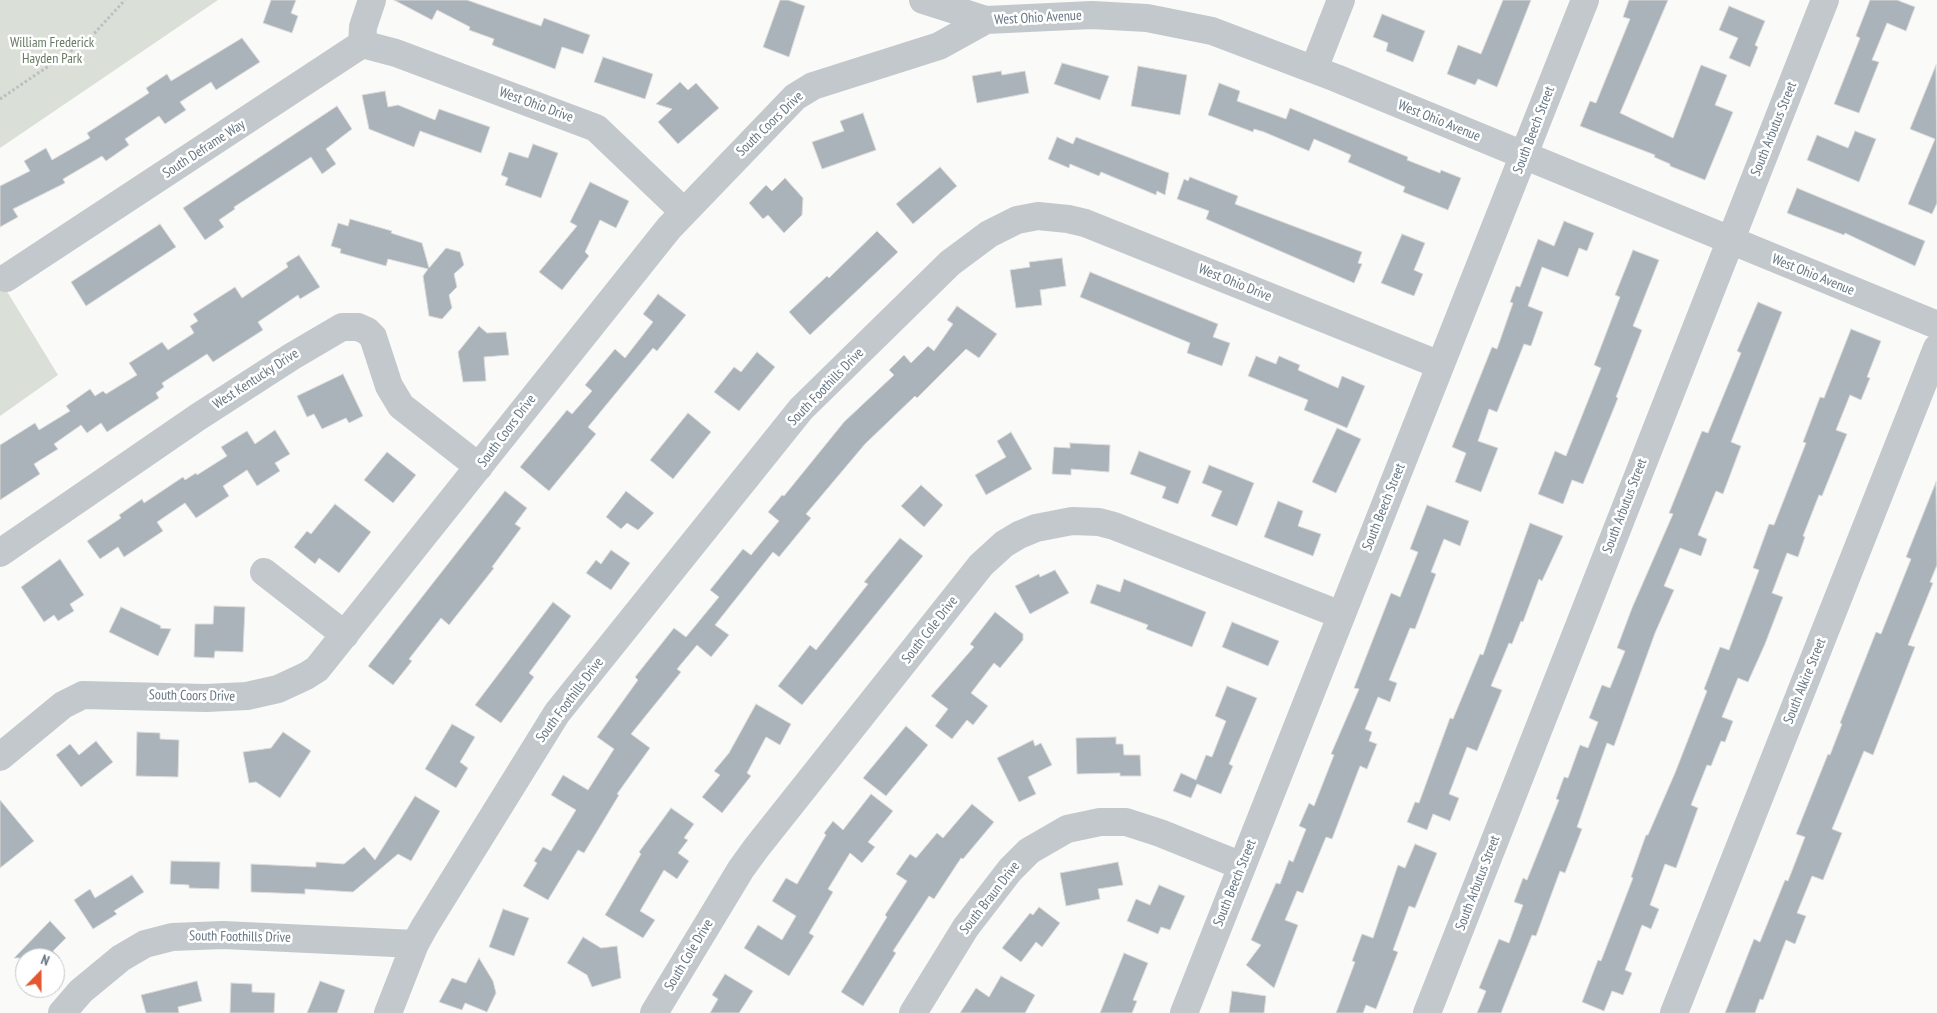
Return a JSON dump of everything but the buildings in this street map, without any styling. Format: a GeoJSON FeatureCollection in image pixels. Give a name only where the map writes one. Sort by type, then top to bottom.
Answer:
{"type":"FeatureCollection","features":[{"type":"Feature","properties":{"kind":"street"},"geometry":{"type":"LineString","coordinates":[[362,44],[363,26],[372,0]]}},
{"type":"Feature","properties":{"kind":"street","name":"West Ohio Avenue"},"geometry":{"type":"LineString","coordinates":[[923,0],[986,20],[1095,7],[1212,31],[1314,69],[1937,325]]}},
{"type":"Feature","properties":{"kind":"street"},"geometry":{"type":"LineString","coordinates":[[1314,69],[1342,0]]}},
{"type":"Feature","properties":{"kind":"street","name":"South Beech Street"},"geometry":{"type":"LineString","coordinates":[[1184,1013],[1584,0]]}},
{"type":"Feature","properties":{"kind":"street","name":"South Arbutus Street"},"geometry":{"type":"LineString","coordinates":[[1427,1013],[1729,240],[1826,0]]}},
{"type":"Feature","properties":{"kind":"street","name":"South Coors Drive"},"geometry":{"type":"LineString","coordinates":[[0,757],[63,704],[83,695],[227,698],[263,693],[294,682],[317,669],[479,467],[571,348],[683,211],[803,91],[939,46],[986,20]]}},
{"type":"Feature","properties":{"kind":"street","name":"West Ohio Drive"},"geometry":{"type":"LineString","coordinates":[[362,44],[396,53],[596,128],[683,211]]}},
{"type":"Feature","properties":{"kind":"street","name":"South Deframe Way"},"geometry":{"type":"LineString","coordinates":[[6,278],[362,44]]}},
{"type":"Feature","properties":{"kind":"street","name":"West Ohio Drive"},"geometry":{"type":"LineString","coordinates":[[1026,217],[1059,217],[1103,230],[1440,366]]}},
{"type":"Feature","properties":{"kind":"street","name":"South Foothills Drive"},"geometry":{"type":"LineString","coordinates":[[62,1013],[82,991],[122,958],[145,944],[172,937],[223,935],[415,944],[557,713],[801,409],[962,253],[989,234],[1026,217]]}},
{"type":"Feature","properties":{"kind":"street","name":"West Kentucky Drive"},"geometry":{"type":"LineString","coordinates":[[0,553],[198,417],[291,357],[342,327],[358,327],[367,330],[373,336],[389,386],[401,406],[479,467]]}},
{"type":"Feature","properties":{"kind":"street","name":"South Alkire Street"},"geometry":{"type":"LineString","coordinates":[[1674,1013],[1937,348]]}},
{"type":"Feature","properties":{"kind":"street","name":"South Cole Drive"},"geometry":{"type":"LineString","coordinates":[[654,1013],[736,877],[757,847],[981,565],[1004,544],[1019,535],[1036,528],[1072,521],[1114,526],[1341,615]]}},
{"type":"Feature","properties":{"kind":"street"},"geometry":{"type":"LineString","coordinates":[[264,572],[344,635]]}},
{"type":"Feature","properties":{"kind":"street","name":"South Braun Drive"},"geometry":{"type":"LineString","coordinates":[[913,1013],[966,927],[1010,870],[1029,851],[1067,829],[1100,822],[1126,822],[1153,830],[1242,866]]}},
{"type":"Feature","properties":{"kind":"street"},"geometry":{"type":"LineString","coordinates":[[388,1013],[415,944]]}},
{"type":"Feature","properties":{"kind":"path"},"geometry":{"type":"LineString","coordinates":[[0,99],[90,38],[125,0]]}},
{"type":"Feature","properties":{"kind":"green space","name":"William Frederick Hayden Park"},"geometry":{"type":"Polygon","coordinates":[[[0,0],[218,0],[0,148],[0,0]]]}},
{"type":"Feature","properties":{"kind":"green space"},"geometry":{"type":"Polygon","coordinates":[[[0,280],[58,375],[0,416],[0,280]]]}}]}
